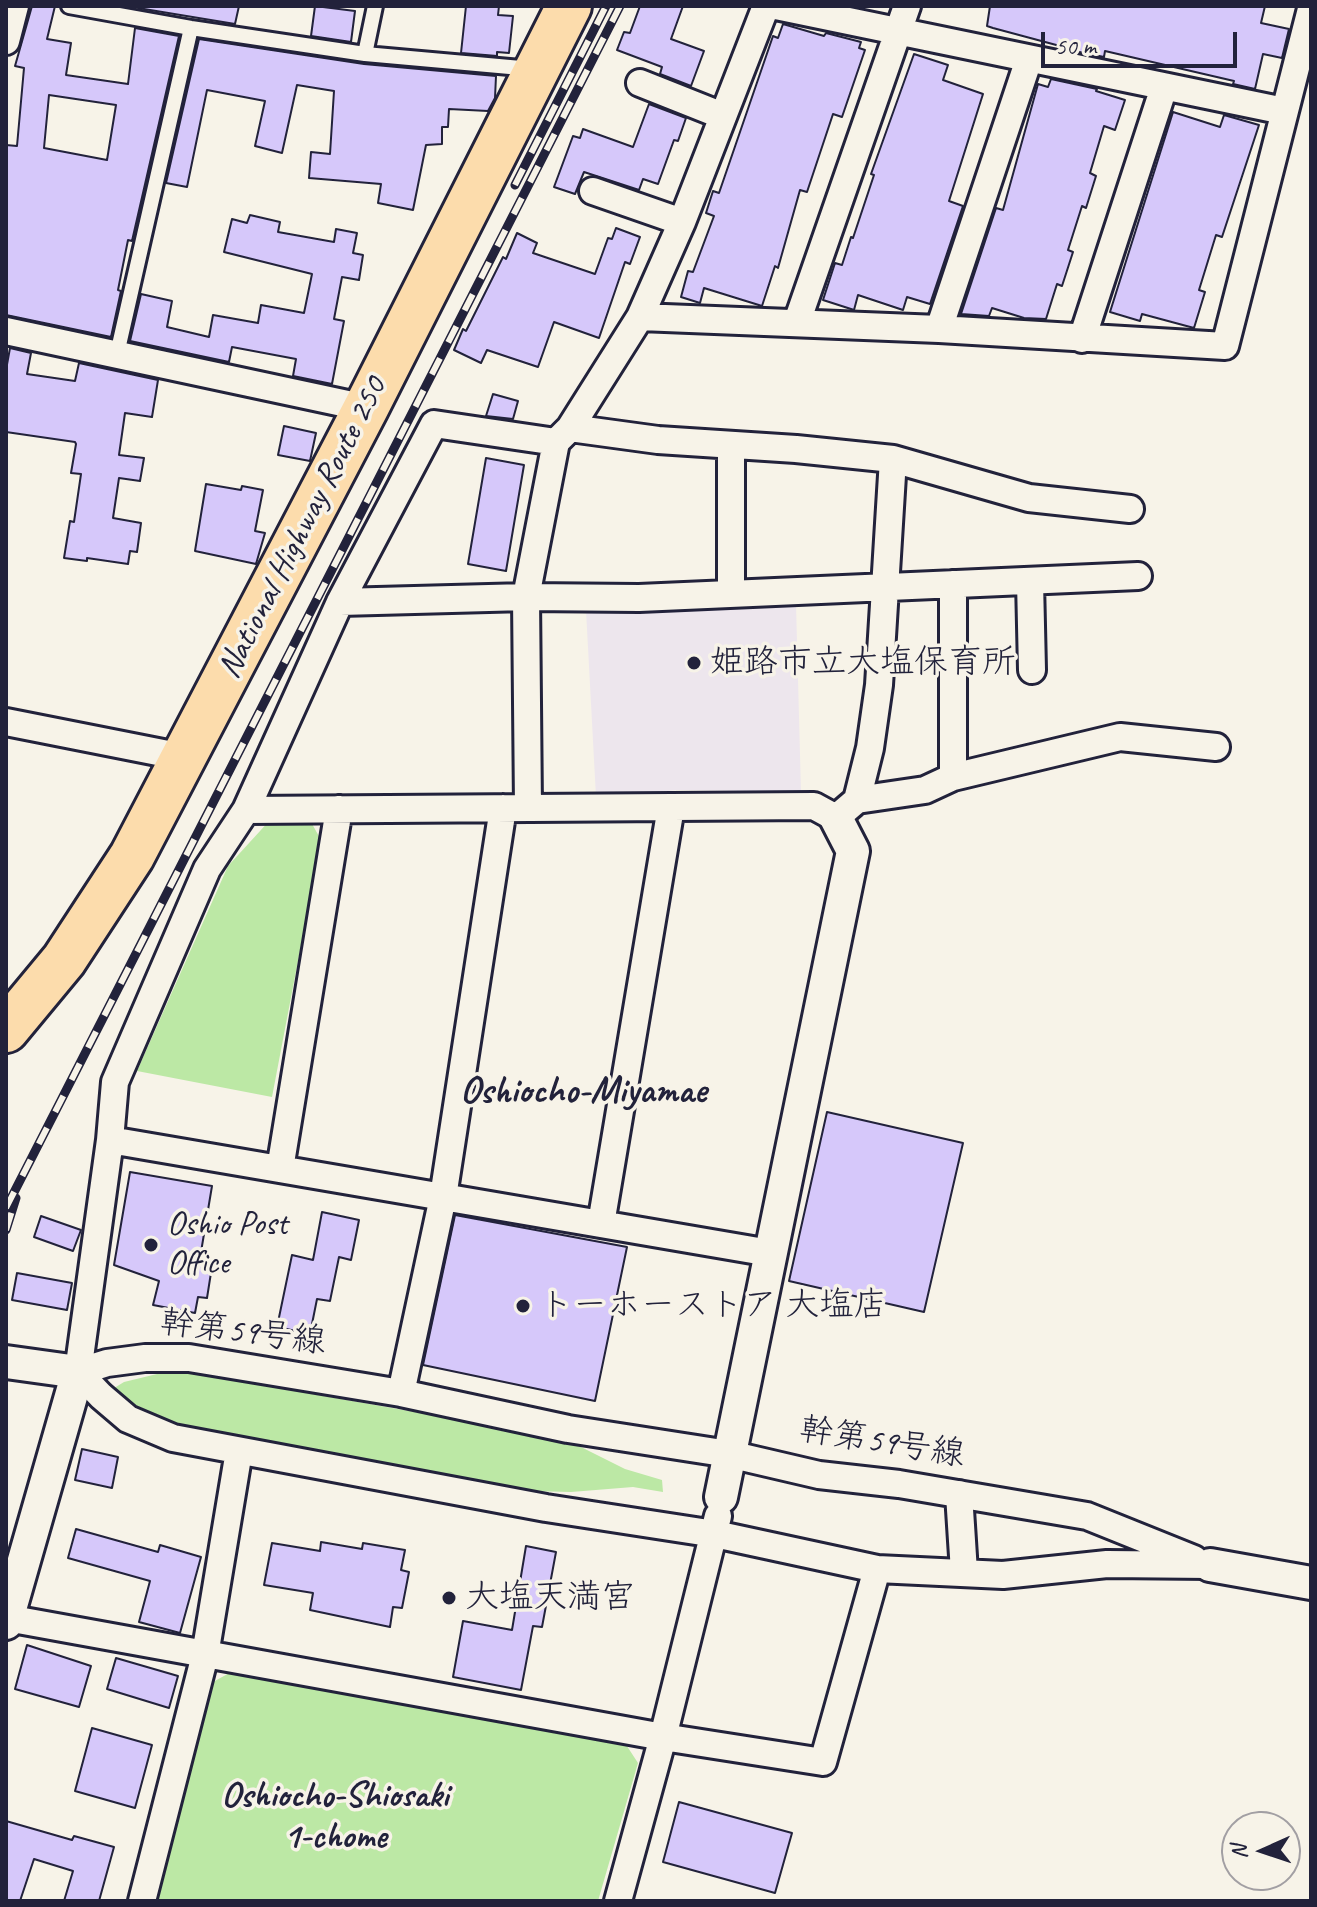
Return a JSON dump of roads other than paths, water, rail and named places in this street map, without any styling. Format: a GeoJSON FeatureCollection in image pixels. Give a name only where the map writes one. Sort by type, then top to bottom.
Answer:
{"type":"FeatureCollection","features":[{"type":"Feature","properties":{"kind":"highway","name":"National Highway Route 250"},"geometry":{"type":"LineString","coordinates":[[6,1030],[64,960],[124,869],[366,408],[569,6]]}},
{"type":"Feature","properties":{"kind":"street"},"geometry":{"type":"LineString","coordinates":[[6,41],[15,6]]}},
{"type":"Feature","properties":{"kind":"street"},"geometry":{"type":"LineString","coordinates":[[401,1393],[443,1197],[516,808],[526,597],[563,435],[640,317],[682,222],[766,6]]}},
{"type":"Feature","properties":{"kind":"street"},"geometry":{"type":"LineString","coordinates":[[776,6],[1284,111]]}},
{"type":"Feature","properties":{"kind":"street"},"geometry":{"type":"LineString","coordinates":[[797,322],[907,6]]}},
{"type":"Feature","properties":{"kind":"street"},"geometry":{"type":"LineString","coordinates":[[640,317],[939,329],[1225,346],[1311,9]]}},
{"type":"Feature","properties":{"kind":"street"},"geometry":{"type":"LineString","coordinates":[[939,329],[1029,59]]}},
{"type":"Feature","properties":{"kind":"street"},"geometry":{"type":"LineString","coordinates":[[640,83],[723,116]]}},
{"type":"Feature","properties":{"kind":"street"},"geometry":{"type":"LineString","coordinates":[[1082,339],[1164,87]]}},
{"type":"Feature","properties":{"kind":"street"},"geometry":{"type":"LineString","coordinates":[[593,191],[682,222]]}},
{"type":"Feature","properties":{"kind":"street"},"geometry":{"type":"LineString","coordinates":[[6,331],[366,408]]}},
{"type":"Feature","properties":{"kind":"street"},"geometry":{"type":"LineString","coordinates":[[877,1569],[823,1762],[663,1737],[7,1621],[78,1372],[115,1082],[207,869],[246,810],[340,602],[434,424],[893,459],[1029,498],[1130,509]]}},
{"type":"Feature","properties":{"kind":"street"},"geometry":{"type":"LineString","coordinates":[[731,445],[731,594]]}},
{"type":"Feature","properties":{"kind":"street"},"geometry":{"type":"LineString","coordinates":[[618,1901],[715,1534],[853,851],[847,809],[870,748],[879,685],[893,459]]}},
{"type":"Feature","properties":{"kind":"street"},"geometry":{"type":"LineString","coordinates":[[340,602],[526,597],[639,598],[1138,576]]}},
{"type":"Feature","properties":{"kind":"street"},"geometry":{"type":"LineString","coordinates":[[1030,581],[1032,670]]}},
{"type":"Feature","properties":{"kind":"street"},"geometry":{"type":"LineString","coordinates":[[953,584],[953,777]]}},
{"type":"Feature","properties":{"kind":"street"},"geometry":{"type":"LineString","coordinates":[[6,722],[183,757]]}},
{"type":"Feature","properties":{"kind":"street"},"geometry":{"type":"LineString","coordinates":[[246,810],[814,806],[847,809],[925,790],[953,777],[1120,737],[1216,747]]}},
{"type":"Feature","properties":{"kind":"street"},"geometry":{"type":"LineString","coordinates":[[601,1224],[671,807]]}},
{"type":"Feature","properties":{"kind":"street"},"geometry":{"type":"LineString","coordinates":[[280,1169],[339,809]]}},
{"type":"Feature","properties":{"kind":"street"},"geometry":{"type":"LineString","coordinates":[[110,1140],[770,1253]]}},
{"type":"Feature","properties":{"kind":"street","name":"幹第59号線"},"geometry":{"type":"LineString","coordinates":[[1210,1565],[1087,1516],[819,1475],[729,1454],[568,1429],[401,1393],[189,1358],[120,1361],[78,1372],[128,1419],[151,1430],[239,1451],[546,1508],[715,1534],[877,1569],[1003,1575],[1107,1564],[1210,1565],[1311,1583]]}},
{"type":"Feature","properties":{"kind":"street"},"geometry":{"type":"LineString","coordinates":[[6,1362],[78,1372]]}},
{"type":"Feature","properties":{"kind":"street"},"geometry":{"type":"LineString","coordinates":[[142,1901],[205,1655],[239,1451]]}},
{"type":"Feature","properties":{"kind":"street"},"geometry":{"type":"LineString","coordinates":[[959,1494],[964,1572]]}},
{"type":"Feature","properties":{"kind":"lane"},"geometry":{"type":"LineString","coordinates":[[69,6],[365,54],[537,70]]}},
{"type":"Feature","properties":{"kind":"lane"},"geometry":{"type":"LineString","coordinates":[[365,54],[375,6]]}},
{"type":"Feature","properties":{"kind":"lane"},"geometry":{"type":"LineString","coordinates":[[117,354],[191,28]]}},
{"type":"Feature","properties":{"kind":"railway"},"geometry":{"type":"LineString","coordinates":[[515,185],[606,6]]}},
{"type":"Feature","properties":{"kind":"railway"},"geometry":{"type":"LineString","coordinates":[[6,1208],[620,6]]}},
{"type":"Feature","properties":{"kind":"railway"},"geometry":{"type":"LineString","coordinates":[[6,1230],[16,1198]]}},
{"type":"Feature","properties":{"kind":"place","name":"姫路市立大塩保育所"},"geometry":{"type":"Point","coordinates":[694,663]}},
{"type":"Feature","properties":{"kind":"place","name":"Oshio Post Office"},"geometry":{"type":"Point","coordinates":[151,1245]}},
{"type":"Feature","properties":{"kind":"place","name":"トーホーストア 大塩店"},"geometry":{"type":"Point","coordinates":[523,1306]}},
{"type":"Feature","properties":{"kind":"place","name":"大塩天満宮"},"geometry":{"type":"Point","coordinates":[449,1598]}},
{"type":"Feature","properties":{"kind":"district","name":"Oshiocho-Miyamae"},"geometry":{"type":"Point","coordinates":[583,1092]}},
{"type":"Feature","properties":{"kind":"district","name":"Oshiocho-Shiosaki 1-chome"},"geometry":{"type":"Point","coordinates":[335,1818]}}]}
